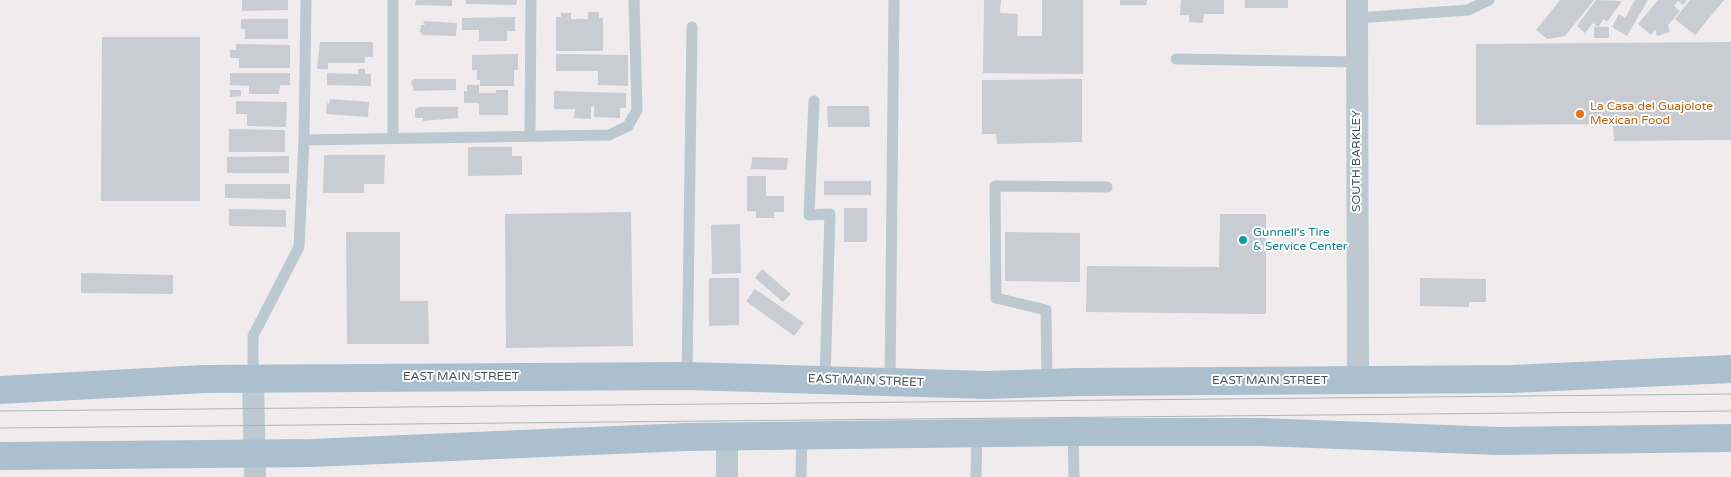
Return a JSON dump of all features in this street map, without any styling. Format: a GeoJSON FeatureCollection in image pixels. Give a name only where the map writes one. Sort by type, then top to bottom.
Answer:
{"type":"FeatureCollection","features":[{"type":"Feature","properties":{"kind":"main road","name":"EAST MAIN STREET"},"geometry":{"type":"LineString","coordinates":[[0,390],[253,378],[687,376],[987,385],[1530,379],[1731,368]]}},
{"type":"Feature","properties":{"kind":"main road"},"geometry":{"type":"LineString","coordinates":[[0,456],[255,465],[311,453],[571,440],[977,433],[1260,432],[1499,441],[1731,438]]}},
{"type":"Feature","properties":{"kind":"street","name":"SOUTH BARKLEY"},"geometry":{"type":"LineString","coordinates":[[1357,9],[1358,381]]}},
{"type":"Feature","properties":{"kind":"street"},"geometry":{"type":"LineString","coordinates":[[253,378],[255,465]]}},
{"type":"Feature","properties":{"kind":"street"},"geometry":{"type":"LineString","coordinates":[[727,437],[727,477]]}},
{"type":"Feature","properties":{"kind":"lane"},"geometry":{"type":"LineString","coordinates":[[253,378],[253,336],[299,247],[304,140],[306,0]]}},
{"type":"Feature","properties":{"kind":"lane"},"geometry":{"type":"LineString","coordinates":[[393,0],[393,138]]}},
{"type":"Feature","properties":{"kind":"lane"},"geometry":{"type":"LineString","coordinates":[[530,136],[531,0]]}},
{"type":"Feature","properties":{"kind":"lane"},"geometry":{"type":"LineString","coordinates":[[304,140],[609,134],[628,126],[637,110],[634,0]]}},
{"type":"Feature","properties":{"kind":"lane"},"geometry":{"type":"LineString","coordinates":[[890,382],[894,0]]}},
{"type":"Feature","properties":{"kind":"lane"},"geometry":{"type":"LineString","coordinates":[[1357,9],[1468,10],[1489,0]]}},
{"type":"Feature","properties":{"kind":"lane"},"geometry":{"type":"LineString","coordinates":[[687,376],[692,27]]}},
{"type":"Feature","properties":{"kind":"lane"},"geometry":{"type":"LineString","coordinates":[[1176,59],[1356,62]]}},
{"type":"Feature","properties":{"kind":"lane"},"geometry":{"type":"LineString","coordinates":[[814,101],[809,215],[830,214],[825,379]]}},
{"type":"Feature","properties":{"kind":"lane"},"geometry":{"type":"LineString","coordinates":[[1047,383],[1046,310],[996,298],[995,186],[1107,187]]}},
{"type":"Feature","properties":{"kind":"lane"},"geometry":{"type":"LineString","coordinates":[[1074,432],[1074,477]]}},
{"type":"Feature","properties":{"kind":"lane"},"geometry":{"type":"LineString","coordinates":[[976,477],[977,433]]}},
{"type":"Feature","properties":{"kind":"lane"},"geometry":{"type":"LineString","coordinates":[[801,477],[802,435]]}},
{"type":"Feature","properties":{"kind":"building"},"geometry":{"type":"Polygon","coordinates":[[[242,0],[288,0],[288,10],[242,11],[242,0]]]}},
{"type":"Feature","properties":{"kind":"building"},"geometry":{"type":"Polygon","coordinates":[[[416,0],[452,0],[452,6],[415,5],[416,0]]]}},
{"type":"Feature","properties":{"kind":"building"},"geometry":{"type":"Polygon","coordinates":[[[466,0],[517,0],[516,5],[466,4],[466,0]]]}},
{"type":"Feature","properties":{"kind":"building"},"geometry":{"type":"Polygon","coordinates":[[[984,0],[1001,0],[1000,13],[1018,14],[1017,36],[1042,36],[1042,0],[1083,0],[1083,74],[983,73],[984,0]]]}},
{"type":"Feature","properties":{"kind":"building"},"geometry":{"type":"Polygon","coordinates":[[[1120,0],[1147,0],[1146,5],[1120,5],[1120,0]]]}},
{"type":"Feature","properties":{"kind":"building"},"geometry":{"type":"Polygon","coordinates":[[[1181,0],[1224,0],[1224,14],[1204,14],[1203,23],[1189,22],[1189,15],[1180,15],[1181,0]]]}},
{"type":"Feature","properties":{"kind":"building"},"geometry":{"type":"Polygon","coordinates":[[[1245,0],[1288,0],[1288,8],[1245,8],[1245,0]]]}},
{"type":"Feature","properties":{"kind":"building"},"geometry":{"type":"Polygon","coordinates":[[[1560,0],[1594,0],[1565,36],[1547,39],[1536,30],[1560,0]]]}},
{"type":"Feature","properties":{"kind":"building"},"geometry":{"type":"Polygon","coordinates":[[[1596,0],[1622,1],[1607,22],[1604,19],[1598,27],[1593,23],[1585,33],[1577,26],[1596,0]]]}},
{"type":"Feature","properties":{"kind":"building"},"geometry":{"type":"Polygon","coordinates":[[[1635,0],[1648,0],[1627,36],[1612,27],[1619,14],[1625,18],[1635,0]]]}},
{"type":"Feature","properties":{"kind":"building"},"geometry":{"type":"Polygon","coordinates":[[[1658,0],[1687,0],[1683,5],[1678,1],[1674,6],[1680,11],[1668,25],[1670,32],[1657,36],[1655,29],[1651,35],[1638,24],[1658,0]]]}},
{"type":"Feature","properties":{"kind":"building"},"geometry":{"type":"Polygon","coordinates":[[[1690,0],[1724,0],[1695,35],[1675,19],[1690,0]]]}},
{"type":"Feature","properties":{"kind":"building"},"geometry":{"type":"Polygon","coordinates":[[[588,12],[599,12],[599,18],[603,18],[603,51],[556,51],[556,17],[561,17],[561,13],[571,13],[571,19],[588,19],[588,12]]]}},
{"type":"Feature","properties":{"kind":"building"},"geometry":{"type":"Polygon","coordinates":[[[515,17],[515,31],[507,31],[507,41],[479,41],[479,30],[462,30],[462,18],[515,17]]]}},
{"type":"Feature","properties":{"kind":"building"},"geometry":{"type":"Polygon","coordinates":[[[241,19],[288,19],[288,39],[245,39],[245,29],[241,29],[241,19]]]}},
{"type":"Feature","properties":{"kind":"building"},"geometry":{"type":"Polygon","coordinates":[[[423,21],[457,23],[456,36],[423,35],[420,32],[421,25],[425,25],[423,21]]]}},
{"type":"Feature","properties":{"kind":"building"},"geometry":{"type":"Polygon","coordinates":[[[1594,27],[1609,27],[1609,38],[1594,38],[1594,27]]]}},
{"type":"Feature","properties":{"kind":"building"},"geometry":{"type":"Polygon","coordinates":[[[102,37],[200,37],[200,201],[101,201],[102,37]]]}},
{"type":"Feature","properties":{"kind":"building"},"geometry":{"type":"Polygon","coordinates":[[[320,42],[373,42],[373,57],[365,57],[365,63],[328,63],[328,69],[317,69],[320,42]]]}},
{"type":"Feature","properties":{"kind":"building"},"geometry":{"type":"Polygon","coordinates":[[[1731,42],[1731,140],[1614,141],[1613,124],[1476,125],[1476,44],[1731,42]]]}},
{"type":"Feature","properties":{"kind":"building"},"geometry":{"type":"Polygon","coordinates":[[[236,44],[290,45],[290,68],[239,68],[239,58],[230,58],[230,50],[236,50],[236,44]]]}},
{"type":"Feature","properties":{"kind":"building"},"geometry":{"type":"Polygon","coordinates":[[[518,54],[518,70],[514,70],[514,86],[480,86],[480,80],[477,80],[477,70],[472,70],[472,55],[518,54]]]}},
{"type":"Feature","properties":{"kind":"building"},"geometry":{"type":"Polygon","coordinates":[[[556,54],[628,55],[628,86],[598,85],[598,71],[556,71],[556,54]]]}},
{"type":"Feature","properties":{"kind":"building"},"geometry":{"type":"Polygon","coordinates":[[[358,69],[365,69],[365,74],[371,74],[371,86],[327,85],[327,73],[358,74],[358,69]]]}},
{"type":"Feature","properties":{"kind":"building"},"geometry":{"type":"Polygon","coordinates":[[[230,73],[290,73],[290,85],[280,85],[279,94],[249,94],[249,86],[230,85],[230,73]]]}},
{"type":"Feature","properties":{"kind":"building"},"geometry":{"type":"Polygon","coordinates":[[[415,79],[456,79],[456,90],[414,91],[411,81],[415,79]]]}},
{"type":"Feature","properties":{"kind":"building"},"geometry":{"type":"Polygon","coordinates":[[[1082,79],[1082,142],[997,144],[996,134],[982,134],[982,80],[1082,79]]]}},
{"type":"Feature","properties":{"kind":"building"},"geometry":{"type":"Polygon","coordinates":[[[467,85],[479,85],[479,93],[496,93],[496,90],[508,90],[508,115],[479,115],[479,103],[464,103],[464,91],[467,91],[467,85]]]}},
{"type":"Feature","properties":{"kind":"building"},"geometry":{"type":"Polygon","coordinates":[[[230,90],[241,90],[241,96],[230,97],[230,90]]]}},
{"type":"Feature","properties":{"kind":"building"},"geometry":{"type":"Polygon","coordinates":[[[554,91],[626,93],[626,108],[620,108],[620,118],[594,117],[594,106],[591,107],[591,119],[574,118],[575,109],[554,109],[554,91]]]}},
{"type":"Feature","properties":{"kind":"building"},"geometry":{"type":"Polygon","coordinates":[[[330,99],[369,102],[368,117],[326,114],[327,103],[329,104],[330,99]]]}},
{"type":"Feature","properties":{"kind":"building"},"geometry":{"type":"Polygon","coordinates":[[[236,101],[287,102],[286,127],[247,126],[247,114],[236,114],[236,101]]]}},
{"type":"Feature","properties":{"kind":"building"},"geometry":{"type":"Polygon","coordinates":[[[827,106],[869,106],[870,127],[828,127],[827,106]]]}},
{"type":"Feature","properties":{"kind":"building"},"geometry":{"type":"Polygon","coordinates":[[[419,107],[458,107],[458,118],[423,121],[423,118],[415,118],[415,109],[419,107]]]}},
{"type":"Feature","properties":{"kind":"building"},"geometry":{"type":"Polygon","coordinates":[[[229,129],[285,130],[285,152],[229,152],[229,129]]]}},
{"type":"Feature","properties":{"kind":"building"},"geometry":{"type":"Polygon","coordinates":[[[468,147],[512,147],[512,156],[522,156],[522,175],[468,176],[468,147]]]}},
{"type":"Feature","properties":{"kind":"building"},"geometry":{"type":"Polygon","coordinates":[[[324,155],[385,155],[384,184],[364,184],[364,193],[323,193],[324,155]]]}},
{"type":"Feature","properties":{"kind":"building"},"geometry":{"type":"Polygon","coordinates":[[[289,156],[289,173],[227,173],[227,157],[289,156]]]}},
{"type":"Feature","properties":{"kind":"building"},"geometry":{"type":"Polygon","coordinates":[[[752,157],[788,158],[787,170],[751,169],[752,157]]]}},
{"type":"Feature","properties":{"kind":"building"},"geometry":{"type":"Polygon","coordinates":[[[747,176],[766,176],[766,196],[784,196],[784,212],[774,212],[774,218],[756,218],[756,211],[747,211],[747,176]]]}},
{"type":"Feature","properties":{"kind":"building"},"geometry":{"type":"Polygon","coordinates":[[[824,181],[871,181],[871,195],[824,195],[824,181]]]}},
{"type":"Feature","properties":{"kind":"building"},"geometry":{"type":"Polygon","coordinates":[[[225,184],[290,184],[290,199],[225,198],[225,184]]]}},
{"type":"Feature","properties":{"kind":"building"},"geometry":{"type":"Polygon","coordinates":[[[844,208],[867,208],[867,242],[844,242],[844,208]]]}},
{"type":"Feature","properties":{"kind":"building"},"geometry":{"type":"Polygon","coordinates":[[[229,209],[286,210],[286,227],[229,226],[229,209]]]}},
{"type":"Feature","properties":{"kind":"building"},"geometry":{"type":"Polygon","coordinates":[[[631,212],[633,346],[506,348],[505,214],[631,212]]]}},
{"type":"Feature","properties":{"kind":"building","name":"Gunnell's Tire & Service Center"},"geometry":{"type":"Polygon","coordinates":[[[1220,214],[1266,214],[1266,314],[1086,312],[1087,266],[1219,267],[1220,214]]]}},
{"type":"Feature","properties":{"kind":"building"},"geometry":{"type":"Polygon","coordinates":[[[740,224],[741,273],[712,274],[711,225],[740,224]]]}},
{"type":"Feature","properties":{"kind":"building"},"geometry":{"type":"Polygon","coordinates":[[[346,232],[400,232],[400,301],[428,301],[429,344],[347,344],[346,232]]]}},
{"type":"Feature","properties":{"kind":"building"},"geometry":{"type":"Polygon","coordinates":[[[1005,232],[1080,233],[1080,282],[1005,281],[1005,232]]]}},
{"type":"Feature","properties":{"kind":"building"},"geometry":{"type":"Polygon","coordinates":[[[762,269],[791,294],[783,302],[755,278],[762,269]]]}},
{"type":"Feature","properties":{"kind":"building"},"geometry":{"type":"Polygon","coordinates":[[[81,273],[173,275],[173,294],[81,293],[81,273]]]}},
{"type":"Feature","properties":{"kind":"building"},"geometry":{"type":"Polygon","coordinates":[[[709,278],[739,278],[739,325],[709,326],[709,278]]]}},
{"type":"Feature","properties":{"kind":"building"},"geometry":{"type":"Polygon","coordinates":[[[1420,278],[1486,279],[1486,302],[1469,302],[1469,307],[1420,306],[1420,278]]]}},
{"type":"Feature","properties":{"kind":"building"},"geometry":{"type":"Polygon","coordinates":[[[755,289],[804,323],[794,336],[746,301],[755,289]]]}},
{"type":"Feature","properties":{"kind":"tram line"},"geometry":{"type":"LineString","coordinates":[[0,411],[1731,394]]}},
{"type":"Feature","properties":{"kind":"tram line"},"geometry":{"type":"LineString","coordinates":[[0,428],[1731,411]]}},
{"type":"Feature","properties":{"kind":"place","name":"La Casa del Guajolote Mexican Food"},"geometry":{"type":"Point","coordinates":[1580,114]}},
{"type":"Feature","properties":{"kind":"place","name":"Gunnell's Tire & Service Center"},"geometry":{"type":"Point","coordinates":[1243,240]}}]}
